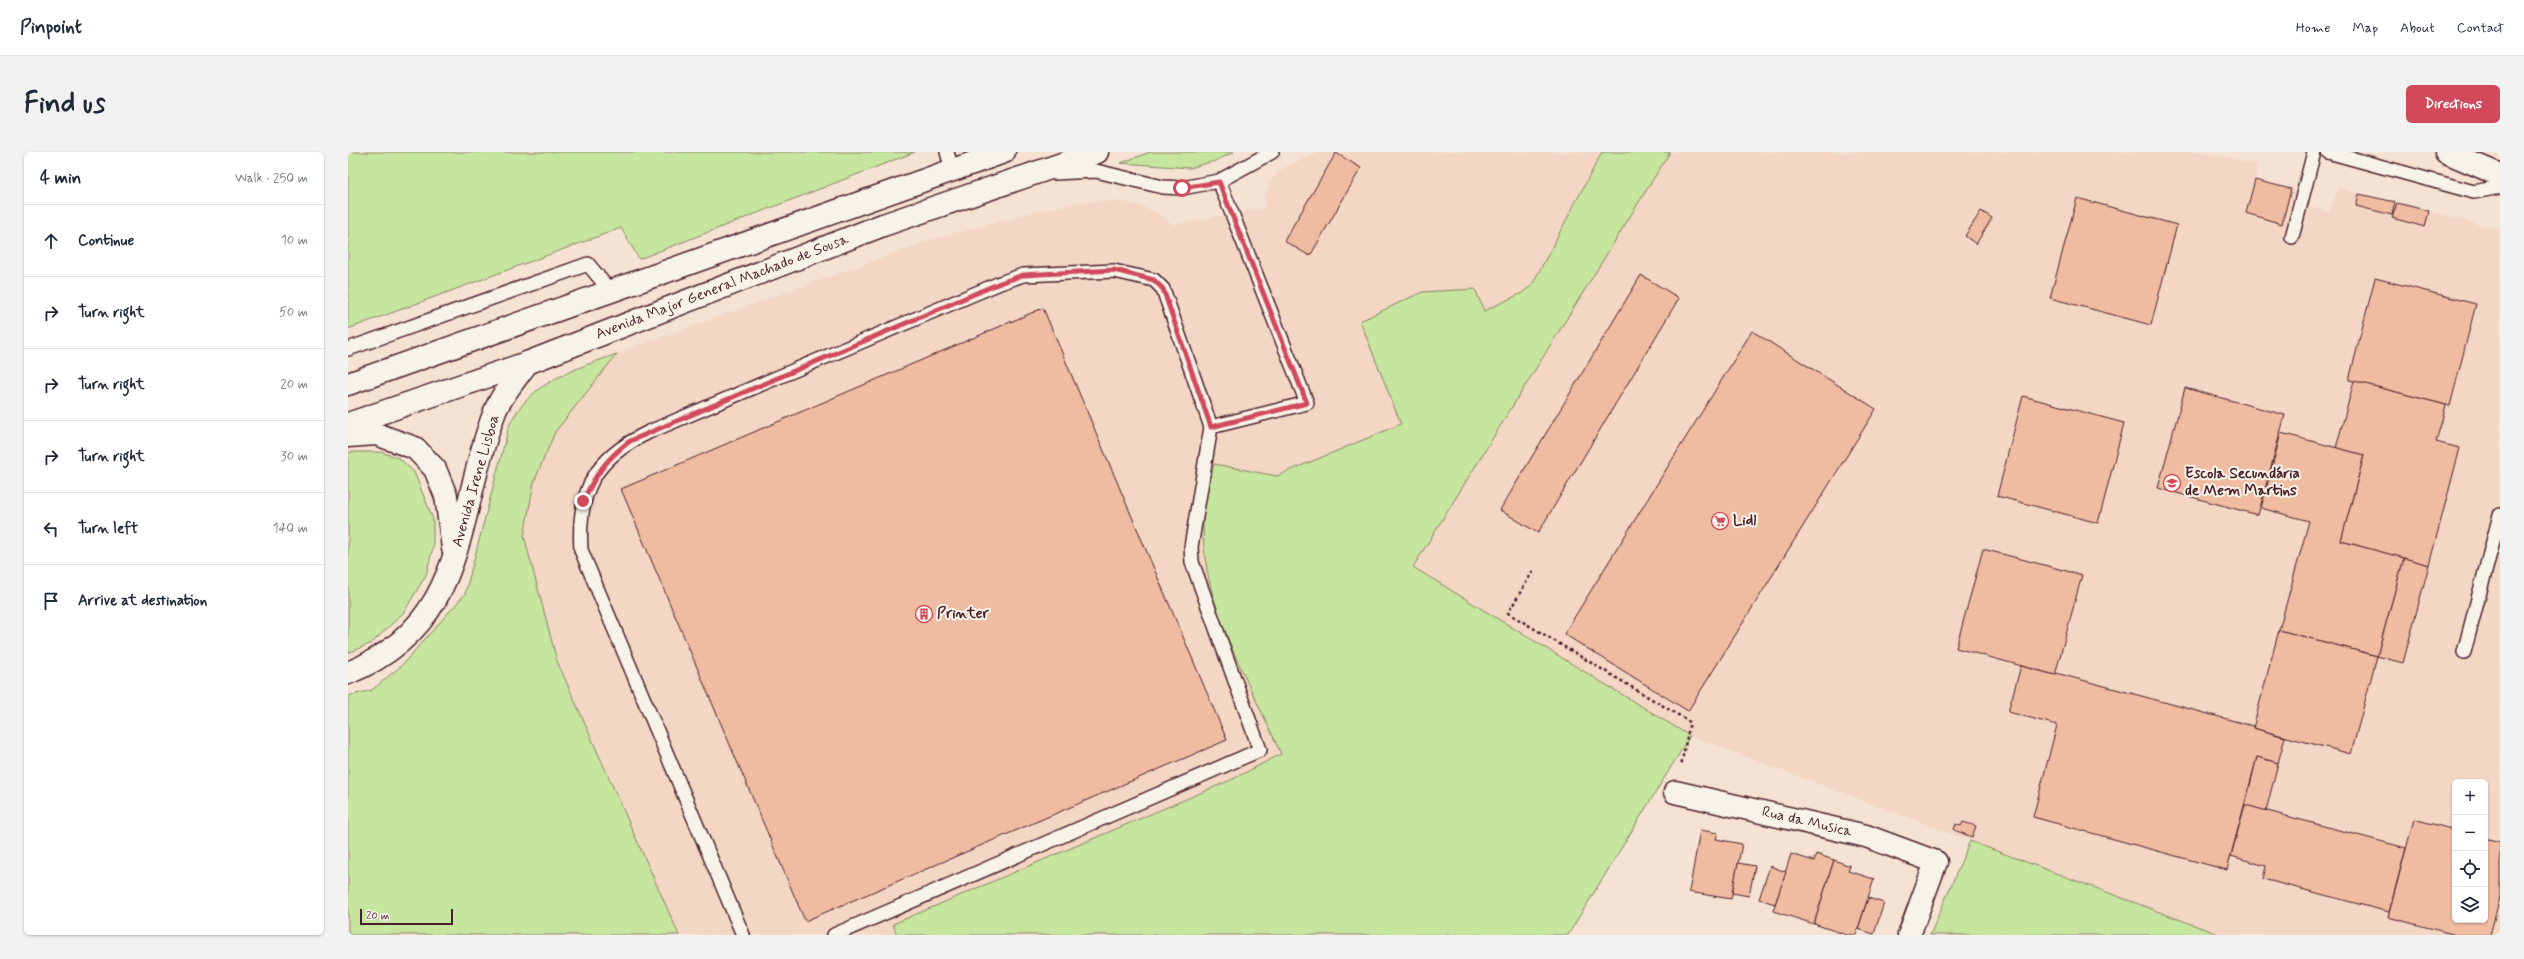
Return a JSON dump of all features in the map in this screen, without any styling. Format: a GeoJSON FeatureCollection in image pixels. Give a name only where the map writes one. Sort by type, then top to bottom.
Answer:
{"type":"FeatureCollection","features":[{"type":"Feature","properties":{"kind":"street","name":"Avenida Major General Machado de Sousa"},"geometry":{"type":"LineString","coordinates":[[348,384],[612,292],[950,161],[1004,152]]}},
{"type":"Feature","properties":{"kind":"street","name":"Avenida Major General Machado de Sousa"},"geometry":{"type":"LineString","coordinates":[[348,424],[527,363],[876,228],[1097,152]]}},
{"type":"Feature","properties":{"kind":"street"},"geometry":{"type":"LineString","coordinates":[[2446,152],[2500,175]]}},
{"type":"Feature","properties":{"kind":"street","name":"Avenida Irene Lisboa"},"geometry":{"type":"LineString","coordinates":[[348,673],[371,663],[400,645],[424,618],[437,597],[454,559],[494,412],[527,363]]}},
{"type":"Feature","properties":{"kind":"street","name":"Avenida Irene Lisboa"},"geometry":{"type":"LineString","coordinates":[[348,436],[376,434],[415,448],[435,469],[446,496],[454,559]]}},
{"type":"Feature","properties":{"kind":"street","name":"Rua da Musica"},"geometry":{"type":"LineString","coordinates":[[1675,792],[1866,836],[1936,862],[1909,935]]}},
{"type":"Feature","properties":{"kind":"lane"},"geometry":{"type":"LineString","coordinates":[[1032,174],[1096,171],[1163,187],[1182,188],[1219,182],[1272,152]]}},
{"type":"Feature","properties":{"kind":"lane"},"geometry":{"type":"LineString","coordinates":[[2292,237],[2314,152]]}},
{"type":"Feature","properties":{"kind":"lane"},"geometry":{"type":"LineString","coordinates":[[2328,152],[2474,192],[2500,187]]}},
{"type":"Feature","properties":{"kind":"lane"},"geometry":{"type":"LineString","coordinates":[[1211,427],[1307,403],[1219,182]]}},
{"type":"Feature","properties":{"kind":"lane"},"geometry":{"type":"LineString","coordinates":[[348,349],[588,264],[612,292]]}},
{"type":"Feature","properties":{"kind":"lane"},"geometry":{"type":"LineString","coordinates":[[743,935],[581,550],[580,517],[583,501],[592,481],[610,456],[630,441],[1000,283],[1023,275],[1114,270],[1154,280],[1163,289],[1211,427],[1191,547],[1192,562],[1260,750],[834,935]]}},
{"type":"Feature","properties":{"kind":"lane"},"geometry":{"type":"LineString","coordinates":[[2464,652],[2500,515]]}},
{"type":"Feature","properties":{"kind":"path"},"geometry":{"type":"LineString","coordinates":[[1533,571],[1508,613],[1690,722],[1675,792]]}},
{"type":"Feature","properties":{"kind":"shaded area"},"geometry":{"type":"Polygon","coordinates":[[[1317,152],[2205,152],[2257,165],[2255,180],[2294,190],[2296,204],[2329,212],[2339,188],[2500,230],[2500,935],[2223,935],[1690,736],[1568,935],[646,935],[465,594],[509,426],[516,410],[543,386],[560,374],[931,240],[1039,211],[1081,202],[1122,201],[1155,211],[1173,225],[1265,208],[1264,197],[1270,182],[1280,170],[1317,152]]]}},
{"type":"Feature","properties":{"kind":"green space"},"geometry":{"type":"Polygon","coordinates":[[[348,152],[915,152],[639,259],[621,228],[348,329],[348,152]]]}},
{"type":"Feature","properties":{"kind":"green space"},"geometry":{"type":"Polygon","coordinates":[[[1150,152],[1234,152],[1215,161],[1190,168],[1121,163],[1150,152]]]}},
{"type":"Feature","properties":{"kind":"green space"},"geometry":{"type":"Polygon","coordinates":[[[1602,152],[1670,152],[1413,567],[1690,736],[1568,935],[897,935],[893,924],[1233,779],[1281,754],[1230,643],[1210,585],[1205,555],[1203,524],[1214,464],[1277,476],[1401,424],[1360,321],[1422,292],[1475,289],[1484,311],[1522,293],[1532,285],[1602,152]]]}},
{"type":"Feature","properties":{"kind":"green space"},"geometry":{"type":"Polygon","coordinates":[[[617,354],[555,432],[534,482],[524,536],[557,661],[679,935],[348,935],[348,696],[372,690],[401,666],[465,594],[509,426],[528,398],[555,379],[585,365],[617,354]]]}},
{"type":"Feature","properties":{"kind":"green space"},"geometry":{"type":"Polygon","coordinates":[[[348,452],[381,452],[399,458],[414,472],[433,519],[433,547],[426,575],[404,612],[372,643],[348,653],[348,452]]]}},
{"type":"Feature","properties":{"kind":"green space"},"geometry":{"type":"Polygon","coordinates":[[[1970,841],[2221,935],[1930,935],[1970,841]]]}},
{"type":"Feature","properties":{"kind":"building"},"geometry":{"type":"Polygon","coordinates":[[[1336,153],[1361,168],[1310,256],[1284,241],[1336,153]]]}},
{"type":"Feature","properties":{"kind":"building"},"geometry":{"type":"Polygon","coordinates":[[[2255,180],[2291,189],[2282,224],[2246,213],[2255,180]]]}},
{"type":"Feature","properties":{"kind":"building"},"geometry":{"type":"Polygon","coordinates":[[[2359,194],[2395,202],[2392,215],[2356,206],[2359,194]]]}},
{"type":"Feature","properties":{"kind":"building"},"geometry":{"type":"Polygon","coordinates":[[[2077,198],[2177,225],[2151,325],[2050,298],[2077,198]]]}},
{"type":"Feature","properties":{"kind":"building"},"geometry":{"type":"Polygon","coordinates":[[[2397,203],[2429,211],[2425,227],[2392,218],[2397,203]]]}},
{"type":"Feature","properties":{"kind":"building"},"geometry":{"type":"Polygon","coordinates":[[[1981,211],[1992,218],[1976,244],[1965,236],[1981,211]]]}},
{"type":"Feature","properties":{"kind":"building"},"geometry":{"type":"Polygon","coordinates":[[[1641,275],[1679,298],[1538,533],[1500,510],[1641,275]]]}},
{"type":"Feature","properties":{"kind":"building"},"geometry":{"type":"Polygon","coordinates":[[[2375,278],[2476,304],[2450,406],[2349,380],[2375,278]]]}},
{"type":"Feature","properties":{"kind":"building","name":"Printer"},"geometry":{"type":"Polygon","coordinates":[[[1043,308],[1227,740],[805,921],[621,489],[1043,308]]]}},
{"type":"Feature","properties":{"kind":"building","name":"Lidl"},"geometry":{"type":"Polygon","coordinates":[[[1752,331],[1876,409],[1688,711],[1564,634],[1752,331]]]}},
{"type":"Feature","properties":{"kind":"building"},"geometry":{"type":"Polygon","coordinates":[[[2354,381],[2446,405],[2436,442],[2460,448],[2429,565],[2341,541],[2364,455],[2336,448],[2354,381]]]}},
{"type":"Feature","properties":{"kind":"building"},"geometry":{"type":"Polygon","coordinates":[[[2185,388],[2285,415],[2258,515],[2158,488],[2185,388]]]}},
{"type":"Feature","properties":{"kind":"building"},"geometry":{"type":"Polygon","coordinates":[[[2023,396],[2124,423],[2098,523],[1997,496],[2023,396]]]}},
{"type":"Feature","properties":{"kind":"building"},"geometry":{"type":"Polygon","coordinates":[[[2281,433],[2364,455],[2341,541],[2404,558],[2377,656],[2279,630],[2309,521],[2261,508],[2281,433]]]}},
{"type":"Feature","properties":{"kind":"building"},"geometry":{"type":"Polygon","coordinates":[[[1983,549],[2082,575],[2055,675],[1956,648],[1983,549]]]}},
{"type":"Feature","properties":{"kind":"building"},"geometry":{"type":"Polygon","coordinates":[[[2404,558],[2429,565],[2403,663],[2377,656],[2404,558]]]}},
{"type":"Feature","properties":{"kind":"building"},"geometry":{"type":"Polygon","coordinates":[[[2279,630],[2377,656],[2351,754],[2253,728],[2279,630]]]}},
{"type":"Feature","properties":{"kind":"building"},"geometry":{"type":"Polygon","coordinates":[[[2021,666],[2055,675],[2056,673],[2253,726],[2253,728],[2285,737],[2278,763],[2257,757],[2227,870],[2033,817],[2057,725],[2008,712],[2021,666]]]}},
{"type":"Feature","properties":{"kind":"building"},"geometry":{"type":"Polygon","coordinates":[[[2257,757],[2278,763],[2266,811],[2245,805],[2257,757]]]}},
{"type":"Feature","properties":{"kind":"building"},"geometry":{"type":"Polygon","coordinates":[[[2245,805],[2406,848],[2389,912],[2263,879],[2266,866],[2231,856],[2245,805]]]}},
{"type":"Feature","properties":{"kind":"building"},"geometry":{"type":"Polygon","coordinates":[[[2414,819],[2452,829],[2452,923],[2488,923],[2488,839],[2500,842],[2500,897],[2490,935],[2456,935],[2388,917],[2414,819]]]}},
{"type":"Feature","properties":{"kind":"building"},"geometry":{"type":"Polygon","coordinates":[[[1963,822],[1976,826],[1972,837],[1954,830],[1956,824],[1961,826],[1963,822]]]}},
{"type":"Feature","properties":{"kind":"building"},"geometry":{"type":"Polygon","coordinates":[[[1700,830],[1718,833],[1716,839],[1742,844],[1731,899],[1689,892],[1700,830]]]}},
{"type":"Feature","properties":{"kind":"building"},"geometry":{"type":"Polygon","coordinates":[[[1791,854],[1814,861],[1816,854],[1834,860],[1814,924],[1773,911],[1791,854]]]}},
{"type":"Feature","properties":{"kind":"building"},"geometry":{"type":"Polygon","coordinates":[[[1834,860],[1850,866],[1848,871],[1874,879],[1856,935],[1847,935],[1814,924],[1834,860]]]}},
{"type":"Feature","properties":{"kind":"building"},"geometry":{"type":"Polygon","coordinates":[[[1738,863],[1755,866],[1749,896],[1732,893],[1738,863]]]}},
{"type":"Feature","properties":{"kind":"building"},"geometry":{"type":"Polygon","coordinates":[[[1770,866],[1786,872],[1775,904],[1759,899],[1770,866]]]}},
{"type":"Feature","properties":{"kind":"building"},"geometry":{"type":"Polygon","coordinates":[[[1868,898],[1884,903],[1874,934],[1858,929],[1868,898]]]}},
{"type":"Feature","properties":{"kind":"place","name":"Escola Secundária de Mem Martins"},"geometry":{"type":"Point","coordinates":[2172,483]}},
{"type":"Feature","properties":{"kind":"place","name":"Lidl"},"geometry":{"type":"Point","coordinates":[1720,521]}},
{"type":"Feature","properties":{"kind":"place","name":"Printer"},"geometry":{"type":"Point","coordinates":[924,614]}},
{"type":"Feature","properties":{"kind":"route"},"geometry":{"type":"LineString","coordinates":[[583,501],[592,481],[610,456],[630,441],[1000,283],[1023,275],[1114,270],[1134,273],[1154,280],[1163,289],[1211,427],[1307,403],[1289,354],[1219,182],[1182,188]]}}]}
